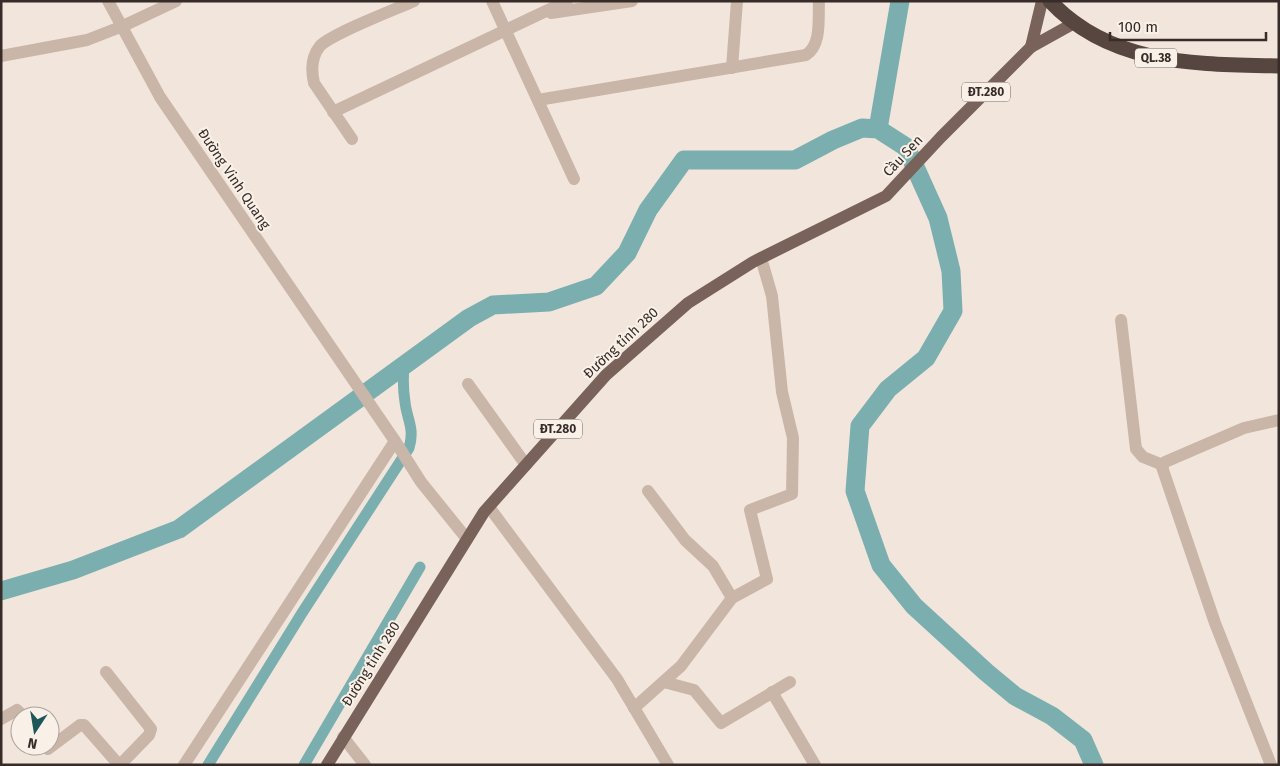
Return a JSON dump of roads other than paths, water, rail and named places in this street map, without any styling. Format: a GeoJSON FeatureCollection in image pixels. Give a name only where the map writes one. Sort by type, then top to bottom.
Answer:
{"type":"FeatureCollection","features":[{"type":"Feature","properties":{"kind":"highway","name":"QL.38"},"geometry":{"type":"LineString","coordinates":[[1050,1],[1076,22],[1108,43],[1144,56],[1199,64],[1279,66]]}},
{"type":"Feature","properties":{"kind":"main road"},"geometry":{"type":"LineString","coordinates":[[1031,47],[1042,1]]}},
{"type":"Feature","properties":{"kind":"main road","name":"ĐT.280"},"geometry":{"type":"LineString","coordinates":[[1031,47],[1076,22]]}},
{"type":"Feature","properties":{"kind":"main road","name":"Cầu Sen"},"geometry":{"type":"LineString","coordinates":[[888,195],[940,138],[1031,47]]}},
{"type":"Feature","properties":{"kind":"main road","name":"Đường tỉnh 280"},"geometry":{"type":"LineString","coordinates":[[327,765],[467,539],[489,507],[606,375],[688,303],[761,258],[888,195]]}},
{"type":"Feature","properties":{"kind":"street","name":"Đường Vinh Quang"},"geometry":{"type":"LineString","coordinates":[[108,1],[160,97],[422,482],[467,539]]}},
{"type":"Feature","properties":{"kind":"street"},"geometry":{"type":"LineString","coordinates":[[1,56],[87,40],[123,26],[176,1]]}},
{"type":"Feature","properties":{"kind":"street"},"geometry":{"type":"LineString","coordinates":[[352,140],[314,83],[312,64],[320,46],[337,36],[414,1]]}},
{"type":"Feature","properties":{"kind":"street"},"geometry":{"type":"LineString","coordinates":[[492,1],[574,179]]}},
{"type":"Feature","properties":{"kind":"street"},"geometry":{"type":"LineString","coordinates":[[332,112],[567,1]]}},
{"type":"Feature","properties":{"kind":"street"},"geometry":{"type":"LineString","coordinates":[[537,16],[632,1]]}},
{"type":"Feature","properties":{"kind":"street"},"geometry":{"type":"LineString","coordinates":[[732,68],[737,1]]}},
{"type":"Feature","properties":{"kind":"street"},"geometry":{"type":"LineString","coordinates":[[538,100],[800,57],[810,53],[816,42],[819,1]]}},
{"type":"Feature","properties":{"kind":"street"},"geometry":{"type":"LineString","coordinates":[[634,708],[681,666],[732,598],[767,579],[750,510],[792,494],[793,438],[782,392],[772,296],[761,258]]}},
{"type":"Feature","properties":{"kind":"street"},"geometry":{"type":"LineString","coordinates":[[1121,320],[1136,449],[1143,457],[1162,465],[1244,428],[1279,420]]}},
{"type":"Feature","properties":{"kind":"street"},"geometry":{"type":"LineString","coordinates":[[468,384],[526,465]]}},
{"type":"Feature","properties":{"kind":"street"},"geometry":{"type":"LineString","coordinates":[[184,765],[395,441]]}},
{"type":"Feature","properties":{"kind":"street"},"geometry":{"type":"LineString","coordinates":[[1162,465],[1165,479],[1215,623],[1271,765]]}},
{"type":"Feature","properties":{"kind":"street"},"geometry":{"type":"LineString","coordinates":[[648,491],[685,540],[713,566],[732,598]]}},
{"type":"Feature","properties":{"kind":"street"},"geometry":{"type":"LineString","coordinates":[[489,507],[617,679],[668,765]]}},
{"type":"Feature","properties":{"kind":"street"},"geometry":{"type":"LineString","coordinates":[[60,740],[80,725],[84,725],[120,765],[149,735],[151,729],[106,672]]}},
{"type":"Feature","properties":{"kind":"street"},"geometry":{"type":"LineString","coordinates":[[664,682],[694,690],[721,723],[790,682]]}},
{"type":"Feature","properties":{"kind":"street"},"geometry":{"type":"LineString","coordinates":[[772,692],[815,765]]}},
{"type":"Feature","properties":{"kind":"street"},"geometry":{"type":"LineString","coordinates":[[343,737],[365,765]]}},
{"type":"Feature","properties":{"kind":"waterway"},"geometry":{"type":"LineString","coordinates":[[878,129],[900,1]]}},
{"type":"Feature","properties":{"kind":"waterway"},"geometry":{"type":"LineString","coordinates":[[1,591],[73,570],[179,529],[469,318],[493,305],[549,302],[596,286],[627,253],[648,210],[684,160],[795,160],[833,140],[862,128],[878,129],[906,147],[938,218],[951,271],[953,311],[926,358],[888,389],[860,426],[855,491],[881,565],[914,606],[1015,696],[1052,716],[1083,740],[1094,765]]}},
{"type":"Feature","properties":{"kind":"waterway"},"geometry":{"type":"LineString","coordinates":[[208,765],[302,613],[409,448],[411,429],[404,397],[404,366]]}},
{"type":"Feature","properties":{"kind":"waterway"},"geometry":{"type":"LineString","coordinates":[[304,765],[420,567]]}}]}
